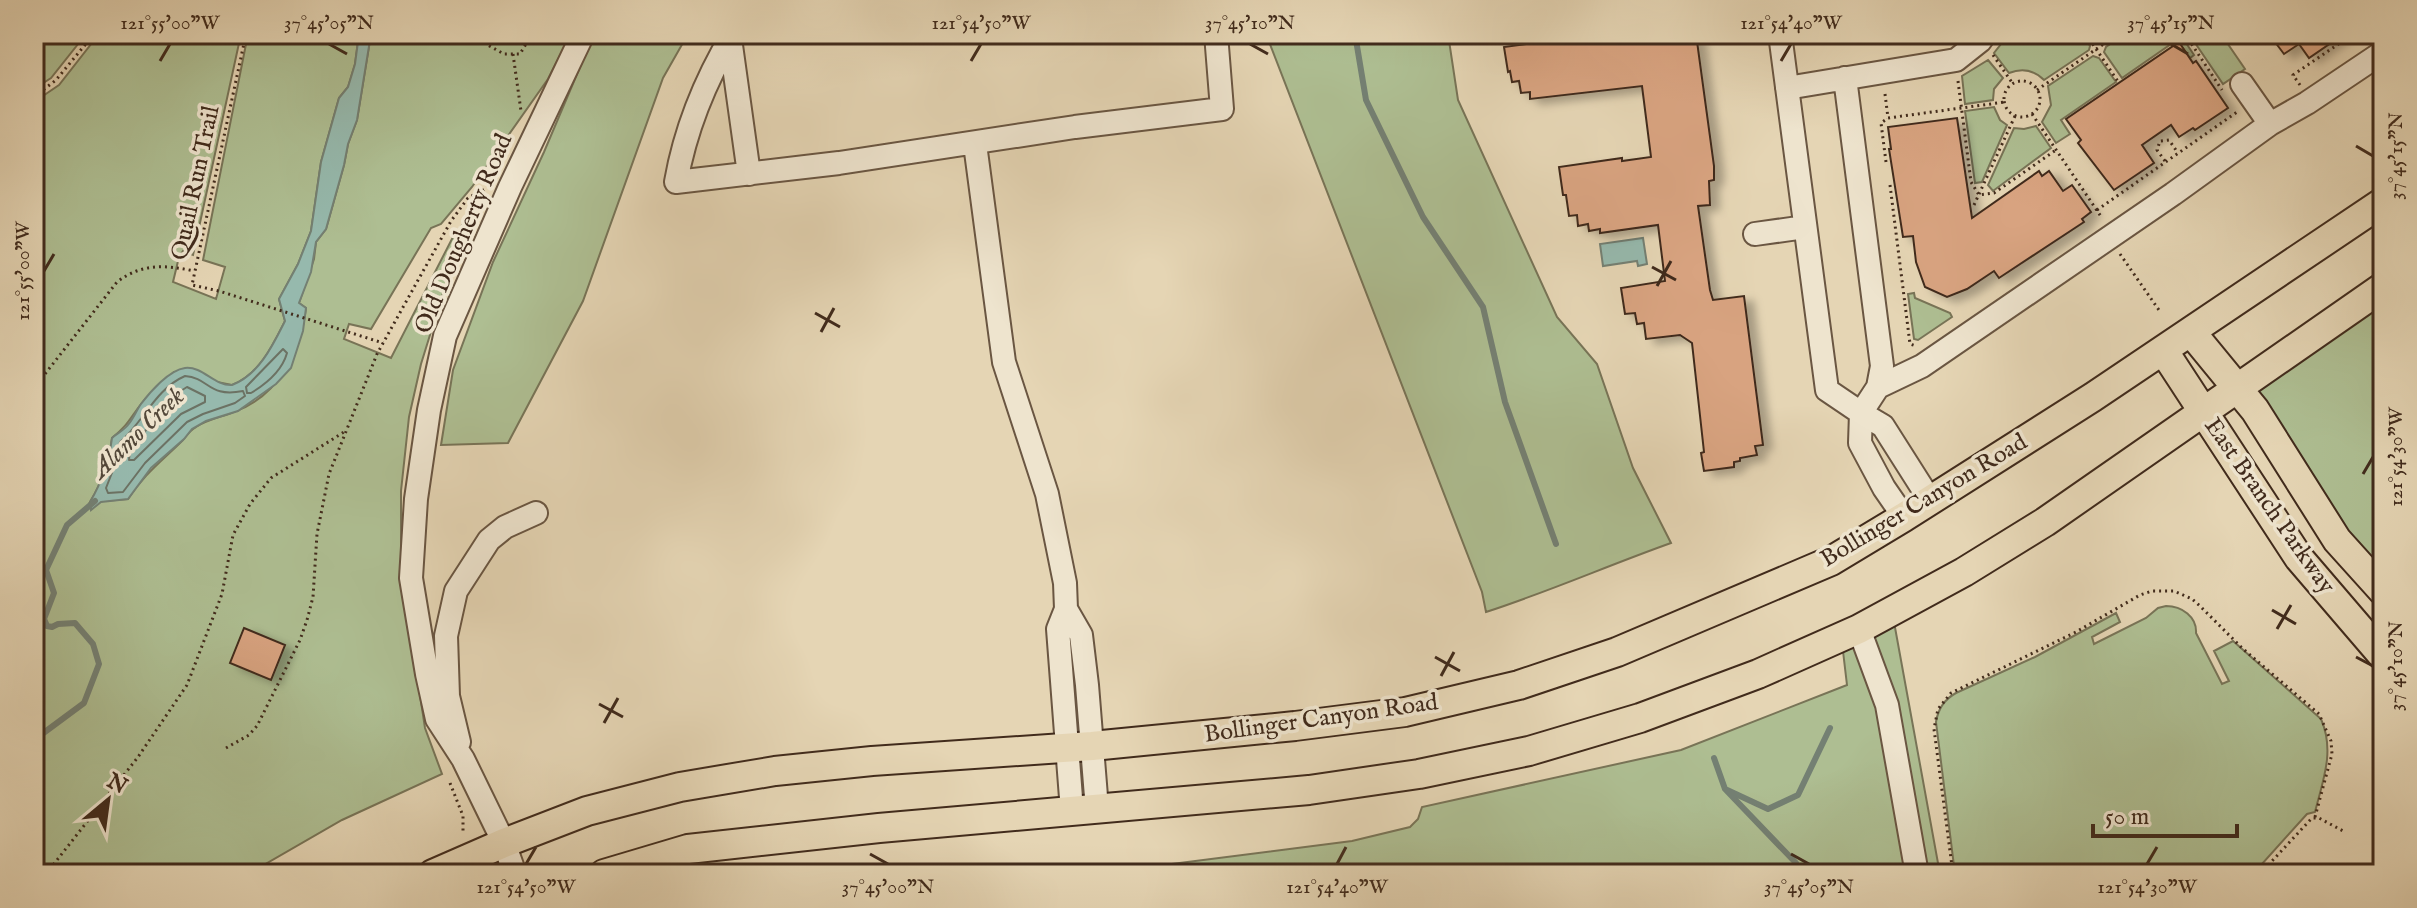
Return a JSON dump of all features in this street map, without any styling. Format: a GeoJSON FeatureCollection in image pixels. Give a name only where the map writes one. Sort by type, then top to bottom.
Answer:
{"type":"FeatureCollection","features":[{"type":"Feature","properties":{"kind":"main road","name":"Bollinger Canyon Road"},"geometry":{"type":"LineString","coordinates":[[433,874],[587,811],[680,787],[775,771],[872,761],[1079,748],[1405,712],[1519,685],[1617,652],[1831,561],[2053,423],[2383,202]]}},
{"type":"Feature","properties":{"kind":"main road"},"geometry":{"type":"LineString","coordinates":[[604,874],[688,849],[879,828],[1309,790],[1419,774],[1529,751],[1655,713],[1758,674],[1859,629],[1964,572],[2045,522],[2383,287]]}},
{"type":"Feature","properties":{"kind":"main road","name":"East Branch Parkway"},"geometry":{"type":"LineString","coordinates":[[2191,332],[2255,410],[2337,540],[2378,578]]}},
{"type":"Feature","properties":{"kind":"main road","name":"East Branch Parkway"},"geometry":{"type":"LineString","coordinates":[[2163,350],[2299,558],[2383,656]]}},
{"type":"Feature","properties":{"kind":"street","name":"Old Dougherty Road"},"geometry":{"type":"LineString","coordinates":[[515,874],[504,843],[463,759],[437,719],[411,578],[416,499],[429,410],[445,336],[510,187],[583,34]]}},
{"type":"Feature","properties":{"kind":"street"},"geometry":{"type":"LineString","coordinates":[[732,36],[697,109],[676,182],[1222,109],[1216,34]]}},
{"type":"Feature","properties":{"kind":"street"},"geometry":{"type":"LineString","coordinates":[[1780,34],[1827,390],[1883,426],[1930,500]]}},
{"type":"Feature","properties":{"kind":"street"},"geometry":{"type":"LineString","coordinates":[[732,36],[749,174]]}},
{"type":"Feature","properties":{"kind":"street"},"geometry":{"type":"LineString","coordinates":[[1787,88],[1956,60],[1984,36]]}},
{"type":"Feature","properties":{"kind":"street"},"geometry":{"type":"LineString","coordinates":[[1878,387],[1922,366],[2262,130],[2383,52]]}},
{"type":"Feature","properties":{"kind":"street"},"geometry":{"type":"LineString","coordinates":[[1845,78],[1882,366],[1878,387],[1861,413],[1860,443],[1904,517]]}},
{"type":"Feature","properties":{"kind":"street"},"geometry":{"type":"LineString","coordinates":[[2235,92],[2262,130]]}},
{"type":"Feature","properties":{"kind":"street"},"geometry":{"type":"LineString","coordinates":[[975,144],[1004,362],[1047,494],[1065,583],[1066,609],[1081,635],[1079,748],[1085,810]]}},
{"type":"Feature","properties":{"kind":"street"},"geometry":{"type":"LineString","coordinates":[[1755,234],[1805,227]]}},
{"type":"Feature","properties":{"kind":"street"},"geometry":{"type":"LineString","coordinates":[[463,759],[448,696],[446,636],[456,591],[489,540],[505,527],[536,513]]}},
{"type":"Feature","properties":{"kind":"street"},"geometry":{"type":"LineString","coordinates":[[1859,629],[1887,705],[1917,874]]}},
{"type":"Feature","properties":{"kind":"path"},"geometry":{"type":"LineString","coordinates":[[34,97],[56,80],[94,34]]}},
{"type":"Feature","properties":{"kind":"path","name":"Quail Run Trail"},"geometry":{"type":"LineString","coordinates":[[246,34],[192,285],[384,343]]}},
{"type":"Feature","properties":{"kind":"path"},"geometry":{"type":"LineString","coordinates":[[468,34],[504,54],[520,54],[532,34]]}},
{"type":"Feature","properties":{"kind":"path"},"geometry":{"type":"LineString","coordinates":[[2086,34],[2119,83]]}},
{"type":"Feature","properties":{"kind":"path"},"geometry":{"type":"LineString","coordinates":[[2037,90],[2118,34]]}},
{"type":"Feature","properties":{"kind":"path"},"geometry":{"type":"LineString","coordinates":[[2185,34],[2235,92]]}},
{"type":"Feature","properties":{"kind":"path"},"geometry":{"type":"LineString","coordinates":[[2303,89],[2293,75],[2353,34]]}},
{"type":"Feature","properties":{"kind":"path"},"geometry":{"type":"LineString","coordinates":[[1984,36],[2013,84]]}},
{"type":"Feature","properties":{"kind":"path"},"geometry":{"type":"LineString","coordinates":[[513,54],[527,151]]}},
{"type":"Feature","properties":{"kind":"path"},"geometry":{"type":"LineString","coordinates":[[1956,60],[1971,182],[1979,195]]}},
{"type":"Feature","properties":{"kind":"path"},"geometry":{"type":"LineString","coordinates":[[1882,73],[1888,118]]}},
{"type":"Feature","properties":{"kind":"path"},"geometry":{"type":"LineString","coordinates":[[2026,82],[2037,90],[2040,103],[2032,114],[2015,116],[2007,108],[2005,95],[2013,84],[2026,82]]}},
{"type":"Feature","properties":{"kind":"path"},"geometry":{"type":"LineString","coordinates":[[1886,162],[1881,123],[1888,118],[2005,102]]}},
{"type":"Feature","properties":{"kind":"path"},"geometry":{"type":"LineString","coordinates":[[2097,210],[2237,112],[2262,130]]}},
{"type":"Feature","properties":{"kind":"path"},"geometry":{"type":"LineString","coordinates":[[2032,114],[2106,225]]}},
{"type":"Feature","properties":{"kind":"path"},"geometry":{"type":"LineString","coordinates":[[1974,205],[2015,116]]}},
{"type":"Feature","properties":{"kind":"path"},"geometry":{"type":"LineString","coordinates":[[2156,135],[2160,141]]}},
{"type":"Feature","properties":{"kind":"path"},"geometry":{"type":"LineString","coordinates":[[2160,141],[2169,140],[2178,153]]}},
{"type":"Feature","properties":{"kind":"path"},"geometry":{"type":"LineString","coordinates":[[2160,141],[2157,150],[2166,161]]}},
{"type":"Feature","properties":{"kind":"path"},"geometry":{"type":"LineString","coordinates":[[1979,195],[1994,193],[2056,150]]}},
{"type":"Feature","properties":{"kind":"path"},"geometry":{"type":"LineString","coordinates":[[226,748],[249,735],[257,726],[307,620],[313,597],[317,534],[329,474],[384,343],[451,221],[468,198],[501,184],[510,187]]}},
{"type":"Feature","properties":{"kind":"path"},"geometry":{"type":"LineString","coordinates":[[1890,185],[1910,344],[1922,346]]}},
{"type":"Feature","properties":{"kind":"path"},"geometry":{"type":"LineString","coordinates":[[2116,249],[2161,313]]}},
{"type":"Feature","properties":{"kind":"path"},"geometry":{"type":"LineString","coordinates":[[34,388],[117,282],[129,273],[157,266],[195,271]]}},
{"type":"Feature","properties":{"kind":"path"},"geometry":{"type":"LineString","coordinates":[[46,874],[138,757],[187,685],[222,594],[233,535],[250,504],[271,478],[346,431]]}},
{"type":"Feature","properties":{"kind":"path"},"geometry":{"type":"LineString","coordinates":[[1953,874],[1934,729],[1938,709],[1944,699],[1961,687],[2015,663],[2152,591],[2174,591],[2192,599],[2252,657],[2319,714],[2331,741],[2332,754],[2315,817],[2260,874]]}},
{"type":"Feature","properties":{"kind":"path"},"geometry":{"type":"LineString","coordinates":[[2315,817],[2345,832]]}},
{"type":"Feature","properties":{"kind":"green space"},"geometry":{"type":"Polygon","coordinates":[[[34,34],[86,34],[51,78],[34,89],[34,34]]]}},
{"type":"Feature","properties":{"kind":"green space"},"geometry":{"type":"Polygon","coordinates":[[[99,34],[241,34],[193,255],[183,251],[173,282],[216,299],[225,267],[203,260],[248,34],[359,34],[355,64],[348,87],[339,98],[321,162],[311,231],[279,299],[285,321],[270,349],[250,374],[232,385],[207,376],[174,372],[148,395],[112,438],[104,472],[90,502],[128,499],[192,430],[251,404],[276,383],[285,370],[303,324],[306,308],[299,303],[314,259],[316,242],[326,229],[357,120],[371,34],[571,34],[548,79],[472,187],[441,224],[431,228],[371,329],[349,324],[344,339],[391,358],[455,233],[476,210],[443,293],[421,364],[409,417],[401,491],[401,570],[425,728],[442,774],[342,820],[248,874],[34,874],[34,102],[59,85],[99,34]]]}},
{"type":"Feature","properties":{"kind":"green space"},"geometry":{"type":"Polygon","coordinates":[[[594,34],[688,34],[663,78],[583,301],[508,443],[441,445],[453,370],[493,262],[594,34]]]}},
{"type":"Feature","properties":{"kind":"green space"},"geometry":{"type":"Polygon","coordinates":[[[1266,34],[1448,34],[1458,100],[1557,317],[1597,364],[1633,468],[1671,543],[1486,612],[1482,592],[1266,34]]]}},
{"type":"Feature","properties":{"kind":"green space"},"geometry":{"type":"Polygon","coordinates":[[[2009,34],[2083,34],[2090,46],[2089,50],[2044,80],[2028,71],[2009,73],[1994,53],[2009,34]]]}},
{"type":"Feature","properties":{"kind":"green space"},"geometry":{"type":"Polygon","coordinates":[[[2124,34],[2180,34],[2194,55],[2190,58],[2177,40],[2122,78],[2104,52],[2124,34]]]}},
{"type":"Feature","properties":{"kind":"green space"},"geometry":{"type":"Polygon","coordinates":[[[2189,34],[2221,34],[2245,69],[2223,84],[2189,34]]]}},
{"type":"Feature","properties":{"kind":"green space"},"geometry":{"type":"Polygon","coordinates":[[[2093,56],[2099,58],[2116,82],[2061,120],[2070,134],[2056,143],[2042,122],[2051,105],[2048,86],[2093,56]]]}},
{"type":"Feature","properties":{"kind":"green space"},"geometry":{"type":"Polygon","coordinates":[[[1988,60],[2003,78],[1994,89],[1993,100],[1965,104],[1962,76],[1988,60]]]}},
{"type":"Feature","properties":{"kind":"green space"},"geometry":{"type":"Polygon","coordinates":[[[1994,107],[2000,120],[2007,125],[1982,182],[1975,183],[1965,111],[1994,107]]]}},
{"type":"Feature","properties":{"kind":"green space"},"geometry":{"type":"Polygon","coordinates":[[[2036,126],[2051,148],[1993,191],[1988,185],[2014,128],[2036,126]]]}},
{"type":"Feature","properties":{"kind":"green space"},"geometry":{"type":"Polygon","coordinates":[[[2383,287],[2383,591],[2236,387],[2383,287]]]}},
{"type":"Feature","properties":{"kind":"green space"},"geometry":{"type":"Polygon","coordinates":[[[1914,293],[1915,298],[1950,313],[1952,317],[1918,340],[1914,339],[1908,294],[1914,293]]]}},
{"type":"Feature","properties":{"kind":"green space"},"geometry":{"type":"Polygon","coordinates":[[[2166,606],[2183,610],[2191,617],[2222,684],[2229,681],[2214,651],[2233,641],[2321,719],[2327,754],[2315,812],[2307,814],[2253,874],[1955,874],[1936,722],[1945,701],[2116,613],[2120,622],[2092,637],[2094,644],[2166,606]]]}},
{"type":"Feature","properties":{"kind":"green space"},"geometry":{"type":"Polygon","coordinates":[[[1892,611],[1940,874],[1093,874],[1352,841],[1410,827],[1418,819],[1422,807],[1681,750],[1847,685],[1841,634],[1892,611]]]}},
{"type":"Feature","properties":{"kind":"water"},"geometry":{"type":"Polygon","coordinates":[[[359,34],[371,34],[357,120],[326,229],[316,242],[311,272],[299,303],[306,308],[303,331],[291,368],[276,384],[238,411],[192,429],[151,468],[128,499],[101,502],[91,510],[90,502],[104,472],[112,438],[129,424],[160,382],[179,370],[191,368],[232,385],[257,367],[275,340],[285,321],[279,299],[311,231],[321,162],[339,98],[348,87],[355,64],[359,34]]]}},
{"type":"Feature","properties":{"kind":"water"},"geometry":{"type":"Polygon","coordinates":[[[1643,238],[1647,264],[1638,266],[1637,261],[1603,266],[1600,244],[1643,238]]]}},
{"type":"Feature","properties":{"kind":"building"},"geometry":{"type":"Polygon","coordinates":[[[1580,34],[1696,34],[1714,166],[1714,180],[1709,181],[1710,205],[1698,206],[1710,290],[1713,300],[1744,296],[1763,445],[1755,446],[1757,455],[1740,458],[1740,461],[1734,462],[1734,467],[1704,471],[1692,343],[1680,335],[1646,339],[1644,323],[1637,324],[1635,313],[1625,314],[1621,288],[1665,281],[1658,225],[1600,233],[1600,229],[1589,231],[1588,224],[1578,226],[1577,215],[1569,216],[1566,195],[1563,195],[1559,167],[1651,157],[1642,86],[1530,99],[1530,92],[1521,93],[1519,81],[1512,82],[1508,72],[1504,47],[1580,34]]]}},
{"type":"Feature","properties":{"kind":"building"},"geometry":{"type":"Polygon","coordinates":[[[2269,34],[2344,34],[2309,58],[2299,44],[2284,54],[2269,34]]]}},
{"type":"Feature","properties":{"kind":"building"},"geometry":{"type":"Polygon","coordinates":[[[2179,42],[2228,108],[2179,137],[2171,125],[2142,145],[2154,163],[2114,190],[2078,143],[2081,140],[2066,119],[2179,42]]]}},
{"type":"Feature","properties":{"kind":"building"},"geometry":{"type":"Polygon","coordinates":[[[1957,118],[1972,218],[2039,171],[2042,176],[2049,171],[2063,191],[2072,185],[2091,212],[2082,219],[2084,222],[1999,278],[1994,271],[1967,289],[1947,297],[1925,287],[1916,262],[1913,236],[1903,237],[1888,127],[1957,118]]]}},
{"type":"Feature","properties":{"kind":"building"},"geometry":{"type":"Polygon","coordinates":[[[244,628],[285,645],[271,680],[230,663],[244,628]]]}},
{"type":"Feature","properties":{"kind":"waterway"},"geometry":{"type":"LineString","coordinates":[[1355,34],[1366,100],[1423,217],[1483,307],[1505,402],[1556,544]]}},
{"type":"Feature","properties":{"kind":"waterway","name":"Alamo Creek"},"geometry":{"type":"LineString","coordinates":[[34,740],[84,703],[99,664],[93,644],[75,623],[52,627],[47,626],[44,619],[54,593],[46,570],[67,525],[95,501]]}},
{"type":"Feature","properties":{"kind":"waterway"},"geometry":{"type":"LineString","coordinates":[[1725,789],[1768,809],[1798,795],[1830,728]]}},
{"type":"Feature","properties":{"kind":"waterway"},"geometry":{"type":"LineString","coordinates":[[1714,758],[1725,789],[1796,863],[1800,874]]}}]}
